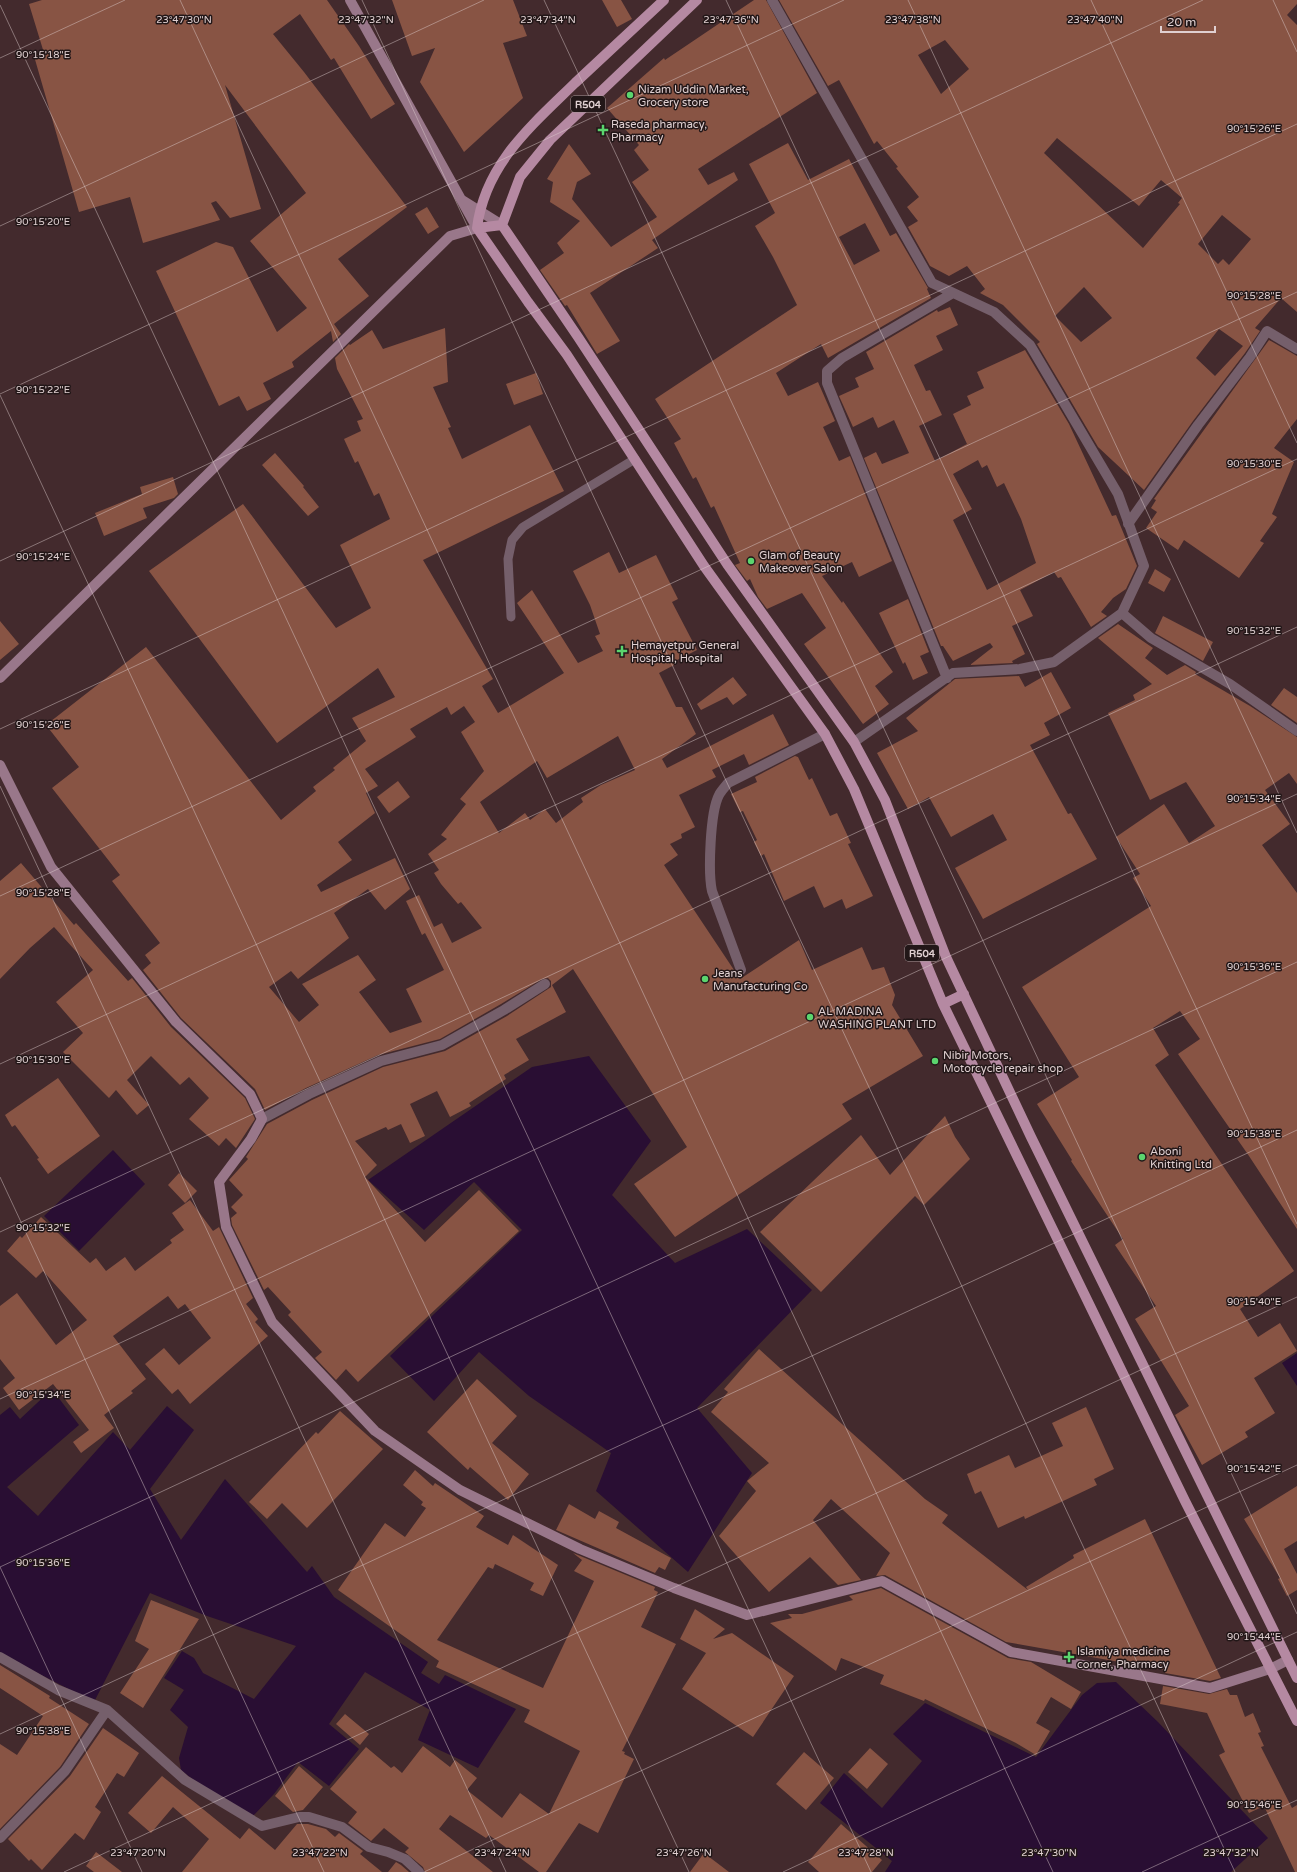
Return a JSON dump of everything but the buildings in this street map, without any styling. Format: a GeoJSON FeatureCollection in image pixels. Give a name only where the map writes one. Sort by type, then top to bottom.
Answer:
{"type":"FeatureCollection","features":[{"type":"Feature","properties":{"kind":"main road","name":"R504"},"geometry":{"type":"LineString","coordinates":[[664,0],[523,134],[497,168],[481,201],[477,228],[567,355],[704,566],[824,734],[854,789],[943,1004],[1185,1501],[1297,1721]]}},
{"type":"Feature","properties":{"kind":"main road","name":"R504"},"geometry":{"type":"LineString","coordinates":[[698,0],[550,140],[520,177],[502,225],[578,336],[727,564],[854,742],[885,800],[946,957],[1035,1144],[1297,1678]]}},
{"type":"Feature","properties":{"kind":"main road"},"geometry":{"type":"LineString","coordinates":[[477,228],[502,225]]}},
{"type":"Feature","properties":{"kind":"main road"},"geometry":{"type":"LineString","coordinates":[[943,1004],[964,994]]}},
{"type":"Feature","properties":{"kind":"street"},"geometry":{"type":"LineString","coordinates":[[0,678],[450,236],[477,228],[350,0]]}},
{"type":"Feature","properties":{"kind":"street"},"geometry":{"type":"LineString","coordinates":[[772,0],[932,283],[994,312],[1030,345],[1118,494],[1144,566],[1122,613],[1054,662],[1020,669],[953,673],[854,742]]}},
{"type":"Feature","properties":{"kind":"street"},"geometry":{"type":"LineString","coordinates":[[459,198],[502,225]]}},
{"type":"Feature","properties":{"kind":"street"},"geometry":{"type":"LineString","coordinates":[[947,678],[827,383],[827,371],[842,358],[953,293]]}},
{"type":"Feature","properties":{"kind":"street"},"geometry":{"type":"LineString","coordinates":[[1128,524],[1198,425],[1250,357],[1267,331],[1297,349]]}},
{"type":"Feature","properties":{"kind":"street"},"geometry":{"type":"LineString","coordinates":[[1122,613],[1151,638],[1230,684],[1297,731]]}},
{"type":"Feature","properties":{"kind":"street"},"geometry":{"type":"LineString","coordinates":[[741,970],[712,891],[709,878],[714,809],[719,795],[728,783],[824,734]]}},
{"type":"Feature","properties":{"kind":"street"},"geometry":{"type":"LineString","coordinates":[[0,766],[52,867],[176,1022],[250,1094],[262,1119]]}},
{"type":"Feature","properties":{"kind":"street"},"geometry":{"type":"LineString","coordinates":[[545,984],[504,1010],[442,1045],[381,1061],[309,1094],[262,1119],[251,1139],[219,1182],[226,1227],[272,1322],[375,1431],[460,1490],[580,1549],[674,1588],[747,1615],[882,1581],[1011,1652],[1210,1688],[1270,1670],[1288,1660]]}},
{"type":"Feature","properties":{"kind":"street"},"geometry":{"type":"LineString","coordinates":[[0,1657],[58,1690],[107,1710],[185,1780],[262,1826],[299,1817],[309,1817],[342,1827],[369,1847],[388,1852],[405,1859],[419,1872]]}},
{"type":"Feature","properties":{"kind":"street"},"geometry":{"type":"LineString","coordinates":[[0,1838],[65,1770],[107,1710]]}},
{"type":"Feature","properties":{"kind":"lane"},"geometry":{"type":"LineString","coordinates":[[511,617],[508,559],[512,540],[523,528],[635,459]]}},
{"type":"Feature","properties":{"kind":"shaded area"},"geometry":{"type":"Polygon","coordinates":[[[589,1056],[651,1141],[612,1195],[675,1263],[747,1229],[812,1290],[697,1408],[752,1473],[688,1572],[596,1491],[611,1453],[529,1396],[479,1352],[434,1401],[390,1356],[522,1230],[474,1182],[424,1230],[368,1180],[532,1067],[589,1056]]]}},
{"type":"Feature","properties":{"kind":"shaded area"},"geometry":{"type":"Polygon","coordinates":[[[113,1150],[145,1184],[79,1251],[44,1216],[113,1150]]]}},
{"type":"Feature","properties":{"kind":"shaded area"},"geometry":{"type":"Polygon","coordinates":[[[1297,1353],[1297,1386],[1282,1363],[1297,1353]]]}},
{"type":"Feature","properties":{"kind":"shaded area"},"geometry":{"type":"Polygon","coordinates":[[[52,1389],[79,1425],[7,1487],[38,1516],[113,1432],[130,1450],[167,1406],[194,1430],[150,1489],[181,1540],[225,1479],[307,1572],[312,1566],[334,1597],[428,1662],[421,1673],[439,1684],[445,1675],[516,1709],[478,1768],[418,1740],[430,1710],[365,1672],[329,1724],[359,1749],[329,1786],[298,1762],[274,1794],[252,1817],[211,1794],[181,1770],[179,1758],[188,1727],[170,1710],[184,1690],[164,1678],[182,1651],[194,1658],[203,1673],[254,1699],[296,1646],[207,1616],[150,1593],[94,1702],[20,1664],[0,1652],[0,1415],[10,1407],[20,1419],[52,1389]]]}},
{"type":"Feature","properties":{"kind":"shaded area"},"geometry":{"type":"Polygon","coordinates":[[[1116,1682],[1158,1722],[1268,1838],[1231,1872],[885,1872],[892,1861],[820,1803],[844,1773],[882,1808],[922,1761],[893,1734],[925,1703],[1036,1757],[1082,1695],[1097,1683],[1116,1682]]]}},
{"type":"Feature","properties":{"kind":"place","name":"Nizam Uddin Market, Grocery store"},"geometry":{"type":"Point","coordinates":[630,95]}},
{"type":"Feature","properties":{"kind":"place","name":"Raseda pharmacy, Pharmacy"},"geometry":{"type":"Point","coordinates":[603,130]}},
{"type":"Feature","properties":{"kind":"place","name":"Glam of Beauty Makeover Salon"},"geometry":{"type":"Point","coordinates":[751,561]}},
{"type":"Feature","properties":{"kind":"place","name":"Hemayetpur General Hospital, Hospital"},"geometry":{"type":"Point","coordinates":[622,651]}},
{"type":"Feature","properties":{"kind":"place","name":"Jeans Manufacturing Co"},"geometry":{"type":"Point","coordinates":[705,979]}},
{"type":"Feature","properties":{"kind":"place","name":"AL MADINA WASHING PLANT LTD"},"geometry":{"type":"Point","coordinates":[810,1017]}},
{"type":"Feature","properties":{"kind":"place","name":"Nibir Motors, Motorcycle repair shop"},"geometry":{"type":"Point","coordinates":[935,1061]}},
{"type":"Feature","properties":{"kind":"place","name":"Aboni Knitting Ltd"},"geometry":{"type":"Point","coordinates":[1142,1157]}},
{"type":"Feature","properties":{"kind":"place","name":"Islamiya medicine corner, Pharmacy"},"geometry":{"type":"Point","coordinates":[1069,1657]}}]}
